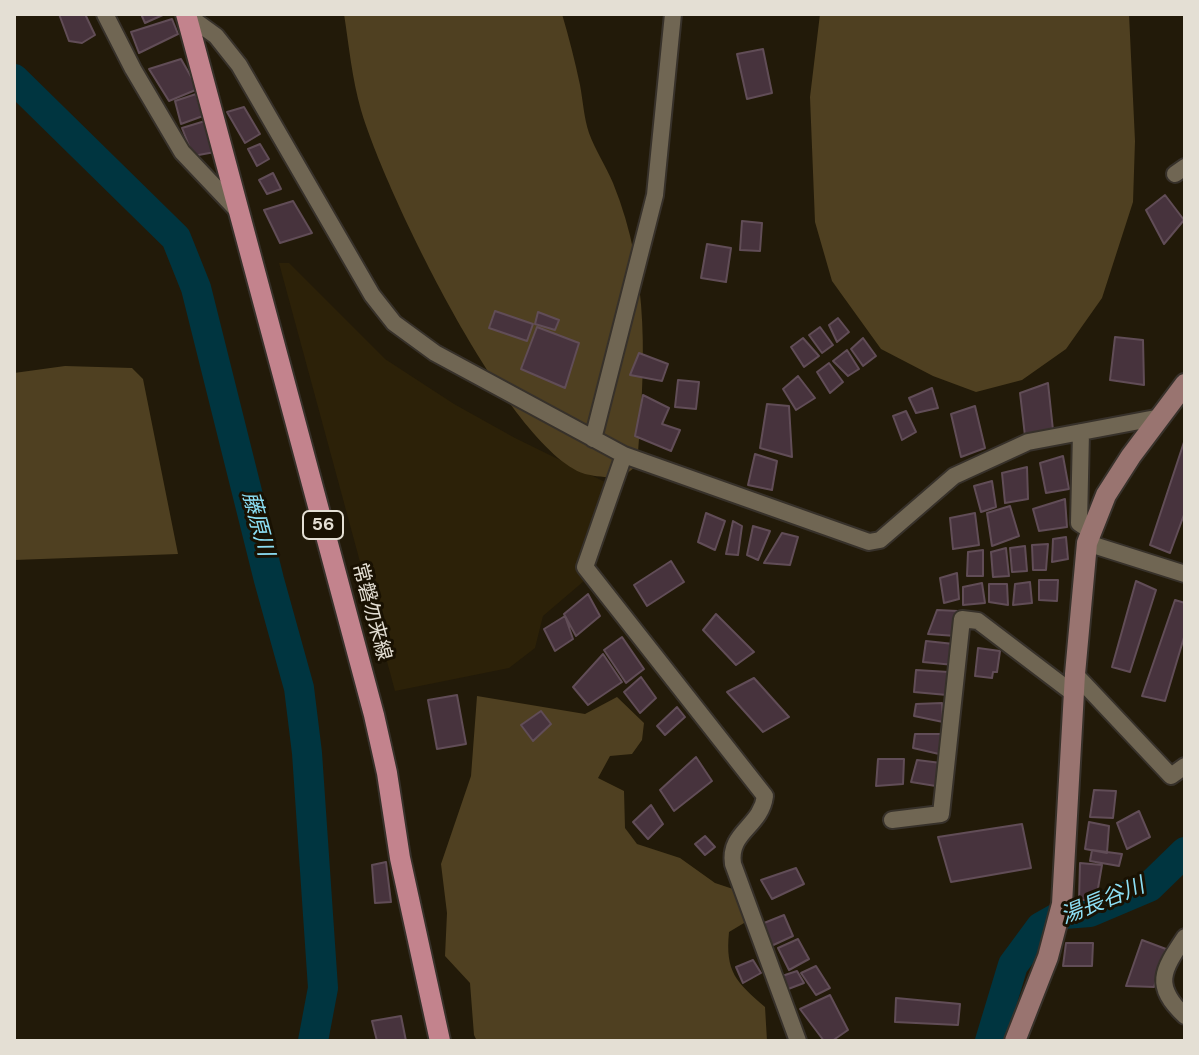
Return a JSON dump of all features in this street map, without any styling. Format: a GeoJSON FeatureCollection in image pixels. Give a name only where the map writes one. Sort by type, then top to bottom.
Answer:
{"type":"FeatureCollection","features":[{"type":"Feature","properties":{"kind":"main road","name":"常磐勿来線"},"geometry":{"type":"LineString","coordinates":[[186,15],[374,715],[387,773],[400,858],[440,1041]]}},
{"type":"Feature","properties":{"kind":"street"},"geometry":{"type":"LineString","coordinates":[[105,14],[182,152],[241,214]]}},
{"type":"Feature","properties":{"kind":"street"},"geometry":{"type":"LineString","coordinates":[[593,439],[655,195],[673,14]]}},
{"type":"Feature","properties":{"kind":"street"},"geometry":{"type":"LineString","coordinates":[[186,15],[216,36],[239,65],[372,295],[394,323],[435,353],[624,455],[869,542],[880,540],[954,476],[1028,442],[1161,417]]}},
{"type":"Feature","properties":{"kind":"street"},"geometry":{"type":"LineString","coordinates":[[1015,1041],[1056,933],[1062,904],[1075,684],[1089,537],[1106,495],[1185,384]]}},
{"type":"Feature","properties":{"kind":"street"},"geometry":{"type":"LineString","coordinates":[[1081,432],[1079,523],[1089,537],[1185,574]]}},
{"type":"Feature","properties":{"kind":"street"},"geometry":{"type":"LineString","coordinates":[[624,455],[585,567],[765,796],[763,810],[735,843],[733,864],[798,1041]]}},
{"type":"Feature","properties":{"kind":"street"},"geometry":{"type":"LineString","coordinates":[[892,820],[941,814],[962,619],[978,621],[1075,684],[1171,776],[1185,766]]}},
{"type":"Feature","properties":{"kind":"street"},"geometry":{"type":"LineString","coordinates":[[1185,937],[1167,964],[1165,990],[1170,1002],[1185,1016]]}},
{"type":"Feature","properties":{"kind":"shaded area"},"geometry":{"type":"Polygon","coordinates":[[[344,14],[562,14],[587,127],[613,183],[625,218],[639,288],[643,358],[640,429],[637,466],[625,474],[614,477],[585,474],[554,454],[521,417],[486,368],[422,253],[374,147],[358,98],[344,14]]]}},
{"type":"Feature","properties":{"kind":"shaded area"},"geometry":{"type":"Polygon","coordinates":[[[820,14],[1129,14],[1135,141],[1133,202],[1102,298],[1066,349],[1022,380],[976,392],[933,376],[881,349],[832,281],[815,222],[810,97],[820,14]]]}},
{"type":"Feature","properties":{"kind":"shaded area"},"geometry":{"type":"Polygon","coordinates":[[[279,263],[289,263],[385,359],[454,404],[605,482],[578,557],[591,575],[543,616],[535,648],[509,668],[395,691],[279,263]]]}},
{"type":"Feature","properties":{"kind":"shaded area"},"geometry":{"type":"Polygon","coordinates":[[[65,366],[132,368],[143,379],[178,554],[14,560],[14,373],[65,366]]]}},
{"type":"Feature","properties":{"kind":"shaded area"},"geometry":{"type":"Polygon","coordinates":[[[477,696],[585,714],[617,697],[644,723],[642,740],[632,754],[610,756],[598,778],[624,791],[625,828],[637,844],[680,858],[715,883],[745,893],[744,923],[729,932],[729,957],[740,983],[765,1007],[767,1041],[477,1041],[470,983],[445,956],[447,913],[441,864],[471,776],[477,696]]]}},
{"type":"Feature","properties":{"kind":"building"},"geometry":{"type":"Polygon","coordinates":[[[59,14],[85,14],[95,35],[82,43],[69,41],[59,14]]]}},
{"type":"Feature","properties":{"kind":"building"},"geometry":{"type":"Polygon","coordinates":[[[141,14],[165,14],[145,23],[141,14]]]}},
{"type":"Feature","properties":{"kind":"building"},"geometry":{"type":"Polygon","coordinates":[[[172,19],[178,34],[139,53],[131,32],[172,19]]]}},
{"type":"Feature","properties":{"kind":"building"},"geometry":{"type":"Polygon","coordinates":[[[763,49],[772,93],[747,99],[737,54],[763,49]]]}},
{"type":"Feature","properties":{"kind":"building"},"geometry":{"type":"Polygon","coordinates":[[[181,59],[198,89],[169,101],[149,69],[181,59]]]}},
{"type":"Feature","properties":{"kind":"building"},"geometry":{"type":"Polygon","coordinates":[[[196,94],[203,116],[181,124],[175,101],[196,94]]]}},
{"type":"Feature","properties":{"kind":"building"},"geometry":{"type":"Polygon","coordinates":[[[244,107],[260,134],[245,143],[227,112],[244,107]]]}},
{"type":"Feature","properties":{"kind":"building"},"geometry":{"type":"Polygon","coordinates":[[[205,121],[215,152],[193,156],[182,128],[205,121]]]}},
{"type":"Feature","properties":{"kind":"building"},"geometry":{"type":"Polygon","coordinates":[[[260,144],[269,159],[257,166],[248,149],[260,144]]]}},
{"type":"Feature","properties":{"kind":"building"},"geometry":{"type":"Polygon","coordinates":[[[273,173],[281,189],[267,194],[259,180],[273,173]]]}},
{"type":"Feature","properties":{"kind":"building"},"geometry":{"type":"Polygon","coordinates":[[[1165,195],[1184,220],[1164,244],[1146,210],[1165,195]]]}},
{"type":"Feature","properties":{"kind":"building"},"geometry":{"type":"Polygon","coordinates":[[[293,201],[312,233],[280,243],[264,210],[293,201]]]}},
{"type":"Feature","properties":{"kind":"building"},"geometry":{"type":"Polygon","coordinates":[[[742,221],[762,223],[760,251],[740,250],[742,221]]]}},
{"type":"Feature","properties":{"kind":"building"},"geometry":{"type":"Polygon","coordinates":[[[707,244],[731,248],[726,282],[701,278],[707,244]]]}},
{"type":"Feature","properties":{"kind":"building"},"geometry":{"type":"Polygon","coordinates":[[[495,311],[533,324],[527,341],[489,328],[495,311]]]}},
{"type":"Feature","properties":{"kind":"building"},"geometry":{"type":"Polygon","coordinates":[[[538,312],[559,320],[555,330],[535,324],[538,312]]]}},
{"type":"Feature","properties":{"kind":"building"},"geometry":{"type":"Polygon","coordinates":[[[838,318],[849,332],[837,342],[829,325],[838,318]]]}},
{"type":"Feature","properties":{"kind":"building"},"geometry":{"type":"Polygon","coordinates":[[[537,327],[579,343],[565,388],[521,369],[537,327]]]}},
{"type":"Feature","properties":{"kind":"building"},"geometry":{"type":"Polygon","coordinates":[[[820,327],[833,345],[822,353],[809,335],[820,327]]]}},
{"type":"Feature","properties":{"kind":"building"},"geometry":{"type":"Polygon","coordinates":[[[1115,337],[1143,340],[1144,385],[1110,380],[1115,337]]]}},
{"type":"Feature","properties":{"kind":"building"},"geometry":{"type":"Polygon","coordinates":[[[803,338],[819,356],[804,367],[791,347],[803,338]]]}},
{"type":"Feature","properties":{"kind":"building"},"geometry":{"type":"Polygon","coordinates":[[[863,338],[876,356],[863,366],[851,349],[863,338]]]}},
{"type":"Feature","properties":{"kind":"building"},"geometry":{"type":"Polygon","coordinates":[[[847,350],[859,369],[848,376],[833,361],[847,350]]]}},
{"type":"Feature","properties":{"kind":"building"},"geometry":{"type":"Polygon","coordinates":[[[639,353],[668,364],[662,381],[630,375],[639,353]]]}},
{"type":"Feature","properties":{"kind":"building"},"geometry":{"type":"Polygon","coordinates":[[[829,363],[843,382],[830,393],[817,372],[829,363]]]}},
{"type":"Feature","properties":{"kind":"building"},"geometry":{"type":"Polygon","coordinates":[[[798,376],[815,398],[796,410],[783,389],[798,376]]]}},
{"type":"Feature","properties":{"kind":"building"},"geometry":{"type":"Polygon","coordinates":[[[678,380],[699,382],[696,409],[675,407],[678,380]]]}},
{"type":"Feature","properties":{"kind":"building"},"geometry":{"type":"Polygon","coordinates":[[[1048,383],[1053,430],[1025,436],[1020,393],[1048,383]]]}},
{"type":"Feature","properties":{"kind":"building"},"geometry":{"type":"Polygon","coordinates":[[[932,388],[938,408],[916,413],[909,398],[932,388]]]}},
{"type":"Feature","properties":{"kind":"building"},"geometry":{"type":"Polygon","coordinates":[[[643,395],[669,408],[662,424],[680,430],[671,451],[635,436],[643,395]]]}},
{"type":"Feature","properties":{"kind":"building"},"geometry":{"type":"Polygon","coordinates":[[[767,404],[789,406],[792,457],[760,448],[767,404]]]}},
{"type":"Feature","properties":{"kind":"building"},"geometry":{"type":"Polygon","coordinates":[[[975,406],[985,448],[961,457],[951,414],[975,406]]]}},
{"type":"Feature","properties":{"kind":"building"},"geometry":{"type":"Polygon","coordinates":[[[906,411],[916,432],[902,440],[893,416],[906,411]]]}},
{"type":"Feature","properties":{"kind":"building"},"geometry":{"type":"Polygon","coordinates":[[[1185,439],[1185,512],[1170,553],[1150,545],[1185,439]]]}},
{"type":"Feature","properties":{"kind":"building"},"geometry":{"type":"Polygon","coordinates":[[[755,454],[777,461],[772,490],[748,485],[755,454]]]}},
{"type":"Feature","properties":{"kind":"building"},"geometry":{"type":"Polygon","coordinates":[[[1063,456],[1069,489],[1046,493],[1040,463],[1063,456]]]}},
{"type":"Feature","properties":{"kind":"building"},"geometry":{"type":"Polygon","coordinates":[[[1027,467],[1028,499],[1005,503],[1002,473],[1027,467]]]}},
{"type":"Feature","properties":{"kind":"building"},"geometry":{"type":"Polygon","coordinates":[[[992,481],[996,507],[981,512],[974,486],[992,481]]]}},
{"type":"Feature","properties":{"kind":"building"},"geometry":{"type":"Polygon","coordinates":[[[1065,499],[1067,527],[1039,531],[1033,509],[1065,499]]]}},
{"type":"Feature","properties":{"kind":"building"},"geometry":{"type":"Polygon","coordinates":[[[1010,506],[1019,536],[992,546],[987,513],[1010,506]]]}},
{"type":"Feature","properties":{"kind":"building"},"geometry":{"type":"Polygon","coordinates":[[[706,513],[725,521],[715,550],[698,542],[706,513]]]}},
{"type":"Feature","properties":{"kind":"building"},"geometry":{"type":"Polygon","coordinates":[[[975,513],[979,545],[953,549],[950,518],[975,513]]]}},
{"type":"Feature","properties":{"kind":"building"},"geometry":{"type":"Polygon","coordinates":[[[733,521],[742,526],[738,555],[726,554],[733,521]]]}},
{"type":"Feature","properties":{"kind":"building"},"geometry":{"type":"Polygon","coordinates":[[[753,526],[770,531],[758,560],[747,555],[753,526]]]}},
{"type":"Feature","properties":{"kind":"building"},"geometry":{"type":"Polygon","coordinates":[[[782,533],[798,537],[790,565],[764,563],[782,533]]]}},
{"type":"Feature","properties":{"kind":"building"},"geometry":{"type":"Polygon","coordinates":[[[1066,537],[1068,559],[1052,562],[1053,539],[1066,537]]]}},
{"type":"Feature","properties":{"kind":"building"},"geometry":{"type":"Polygon","coordinates":[[[1048,544],[1046,570],[1033,570],[1032,545],[1048,544]]]}},
{"type":"Feature","properties":{"kind":"building"},"geometry":{"type":"Polygon","coordinates":[[[1025,546],[1027,571],[1012,572],[1010,548],[1025,546]]]}},
{"type":"Feature","properties":{"kind":"building"},"geometry":{"type":"Polygon","coordinates":[[[1006,548],[1009,576],[993,577],[991,552],[1006,548]]]}},
{"type":"Feature","properties":{"kind":"building"},"geometry":{"type":"Polygon","coordinates":[[[983,550],[983,576],[967,576],[968,552],[983,550]]]}},
{"type":"Feature","properties":{"kind":"building"},"geometry":{"type":"Polygon","coordinates":[[[671,561],[684,582],[647,606],[634,585],[671,561]]]}},
{"type":"Feature","properties":{"kind":"building"},"geometry":{"type":"Polygon","coordinates":[[[957,573],[959,599],[944,603],[940,578],[957,573]]]}},
{"type":"Feature","properties":{"kind":"building"},"geometry":{"type":"Polygon","coordinates":[[[1039,580],[1058,580],[1057,601],[1039,600],[1039,580]]]}},
{"type":"Feature","properties":{"kind":"building"},"geometry":{"type":"Polygon","coordinates":[[[1136,581],[1156,590],[1130,672],[1112,667],[1136,581]]]}},
{"type":"Feature","properties":{"kind":"building"},"geometry":{"type":"Polygon","coordinates":[[[1030,582],[1032,603],[1013,605],[1015,584],[1030,582]]]}},
{"type":"Feature","properties":{"kind":"building"},"geometry":{"type":"Polygon","coordinates":[[[982,583],[985,603],[963,605],[963,587],[982,583]]]}},
{"type":"Feature","properties":{"kind":"building"},"geometry":{"type":"Polygon","coordinates":[[[989,584],[1007,584],[1008,605],[989,602],[989,584]]]}},
{"type":"Feature","properties":{"kind":"building"},"geometry":{"type":"Polygon","coordinates":[[[588,594],[600,616],[576,636],[564,614],[588,594]]]}},
{"type":"Feature","properties":{"kind":"building"},"geometry":{"type":"Polygon","coordinates":[[[1175,600],[1185,603],[1185,634],[1165,701],[1142,696],[1175,600]]]}},
{"type":"Feature","properties":{"kind":"building"},"geometry":{"type":"Polygon","coordinates":[[[937,610],[958,611],[956,636],[928,634],[937,610]]]}},
{"type":"Feature","properties":{"kind":"building"},"geometry":{"type":"Polygon","coordinates":[[[716,614],[754,652],[736,665],[703,630],[716,614]]]}},
{"type":"Feature","properties":{"kind":"building"},"geometry":{"type":"Polygon","coordinates":[[[565,616],[573,639],[555,651],[544,629],[565,616]]]}},
{"type":"Feature","properties":{"kind":"building"},"geometry":{"type":"Polygon","coordinates":[[[622,637],[644,669],[626,683],[604,650],[622,637]]]}},
{"type":"Feature","properties":{"kind":"building"},"geometry":{"type":"Polygon","coordinates":[[[926,641],[954,644],[954,665],[923,662],[926,641]]]}},
{"type":"Feature","properties":{"kind":"building"},"geometry":{"type":"Polygon","coordinates":[[[978,648],[1000,651],[997,672],[993,672],[992,678],[975,676],[978,648]]]}},
{"type":"Feature","properties":{"kind":"building"},"geometry":{"type":"Polygon","coordinates":[[[603,654],[622,682],[588,705],[573,687],[603,654]]]}},
{"type":"Feature","properties":{"kind":"building"},"geometry":{"type":"Polygon","coordinates":[[[916,670],[949,672],[947,695],[914,692],[916,670]]]}},
{"type":"Feature","properties":{"kind":"building"},"geometry":{"type":"Polygon","coordinates":[[[641,677],[656,698],[640,713],[624,692],[641,677]]]}},
{"type":"Feature","properties":{"kind":"building"},"geometry":{"type":"Polygon","coordinates":[[[754,678],[789,717],[763,732],[727,692],[754,678]]]}},
{"type":"Feature","properties":{"kind":"building"},"geometry":{"type":"Polygon","coordinates":[[[457,695],[466,744],[437,749],[428,700],[457,695]]]}},
{"type":"Feature","properties":{"kind":"building"},"geometry":{"type":"Polygon","coordinates":[[[942,703],[943,722],[914,716],[916,704],[942,703]]]}},
{"type":"Feature","properties":{"kind":"building"},"geometry":{"type":"Polygon","coordinates":[[[677,707],[685,717],[665,735],[657,726],[677,707]]]}},
{"type":"Feature","properties":{"kind":"building"},"geometry":{"type":"Polygon","coordinates":[[[541,711],[551,724],[533,741],[521,725],[541,711]]]}},
{"type":"Feature","properties":{"kind":"building"},"geometry":{"type":"Polygon","coordinates":[[[915,734],[944,734],[939,754],[913,748],[915,734]]]}},
{"type":"Feature","properties":{"kind":"building"},"geometry":{"type":"Polygon","coordinates":[[[696,757],[712,781],[674,811],[660,790],[696,757]]]}},
{"type":"Feature","properties":{"kind":"building"},"geometry":{"type":"Polygon","coordinates":[[[878,759],[904,759],[903,784],[876,786],[878,759]]]}},
{"type":"Feature","properties":{"kind":"building"},"geometry":{"type":"Polygon","coordinates":[[[917,760],[941,763],[942,787],[911,782],[917,760]]]}},
{"type":"Feature","properties":{"kind":"building"},"geometry":{"type":"Polygon","coordinates":[[[1094,790],[1116,791],[1113,818],[1090,817],[1094,790]]]}},
{"type":"Feature","properties":{"kind":"building"},"geometry":{"type":"Polygon","coordinates":[[[651,805],[663,824],[648,839],[633,822],[651,805]]]}},
{"type":"Feature","properties":{"kind":"building"},"geometry":{"type":"Polygon","coordinates":[[[1139,811],[1150,837],[1127,849],[1117,823],[1139,811]]]}},
{"type":"Feature","properties":{"kind":"building"},"geometry":{"type":"Polygon","coordinates":[[[1089,822],[1109,826],[1107,853],[1085,849],[1089,822]]]}},
{"type":"Feature","properties":{"kind":"building"},"geometry":{"type":"Polygon","coordinates":[[[1022,824],[1031,868],[951,882],[938,837],[1022,824]]]}},
{"type":"Feature","properties":{"kind":"building"},"geometry":{"type":"Polygon","coordinates":[[[705,836],[715,847],[705,855],[695,844],[705,836]]]}},
{"type":"Feature","properties":{"kind":"building"},"geometry":{"type":"Polygon","coordinates":[[[1092,850],[1122,854],[1119,866],[1090,861],[1092,850]]]}},
{"type":"Feature","properties":{"kind":"building"},"geometry":{"type":"Polygon","coordinates":[[[386,862],[391,902],[375,903],[372,865],[386,862]]]}},
{"type":"Feature","properties":{"kind":"building"},"geometry":{"type":"Polygon","coordinates":[[[1080,863],[1102,865],[1096,900],[1079,900],[1080,863]]]}},
{"type":"Feature","properties":{"kind":"building"},"geometry":{"type":"Polygon","coordinates":[[[796,868],[804,884],[772,899],[761,880],[796,868]]]}},
{"type":"Feature","properties":{"kind":"building"},"geometry":{"type":"Polygon","coordinates":[[[784,915],[793,936],[769,947],[759,925],[784,915]]]}},
{"type":"Feature","properties":{"kind":"building"},"geometry":{"type":"Polygon","coordinates":[[[798,939],[809,959],[789,970],[778,948],[798,939]]]}},
{"type":"Feature","properties":{"kind":"building"},"geometry":{"type":"Polygon","coordinates":[[[1142,940],[1166,949],[1154,987],[1126,986],[1142,940]]]}},
{"type":"Feature","properties":{"kind":"building"},"geometry":{"type":"Polygon","coordinates":[[[1066,943],[1093,943],[1092,966],[1063,966],[1066,943]]]}},
{"type":"Feature","properties":{"kind":"building"},"geometry":{"type":"Polygon","coordinates":[[[753,960],[761,973],[743,983],[736,967],[753,960]]]}},
{"type":"Feature","properties":{"kind":"building"},"geometry":{"type":"Polygon","coordinates":[[[816,966],[830,988],[816,995],[801,973],[816,966]]]}},
{"type":"Feature","properties":{"kind":"building"},"geometry":{"type":"Polygon","coordinates":[[[797,971],[804,983],[783,991],[779,977],[797,971]]]}},
{"type":"Feature","properties":{"kind":"building"},"geometry":{"type":"Polygon","coordinates":[[[830,995],[848,1030],[832,1041],[824,1041],[800,1009],[830,995]]]}},
{"type":"Feature","properties":{"kind":"building"},"geometry":{"type":"Polygon","coordinates":[[[896,998],[960,1004],[958,1025],[895,1022],[896,998]]]}},
{"type":"Feature","properties":{"kind":"building"},"geometry":{"type":"Polygon","coordinates":[[[401,1016],[406,1041],[377,1041],[372,1021],[401,1016]]]}},
{"type":"Feature","properties":{"kind":"waterway","name":"藤原川"},"geometry":{"type":"LineString","coordinates":[[14,79],[176,238],[196,288],[299,688],[307,753],[323,988],[313,1041]]}},
{"type":"Feature","properties":{"kind":"waterway","name":"湯長谷川"},"geometry":{"type":"LineString","coordinates":[[990,1041],[1013,965],[1041,927],[1064,914],[1090,912],[1149,887],[1185,852]]}}]}
